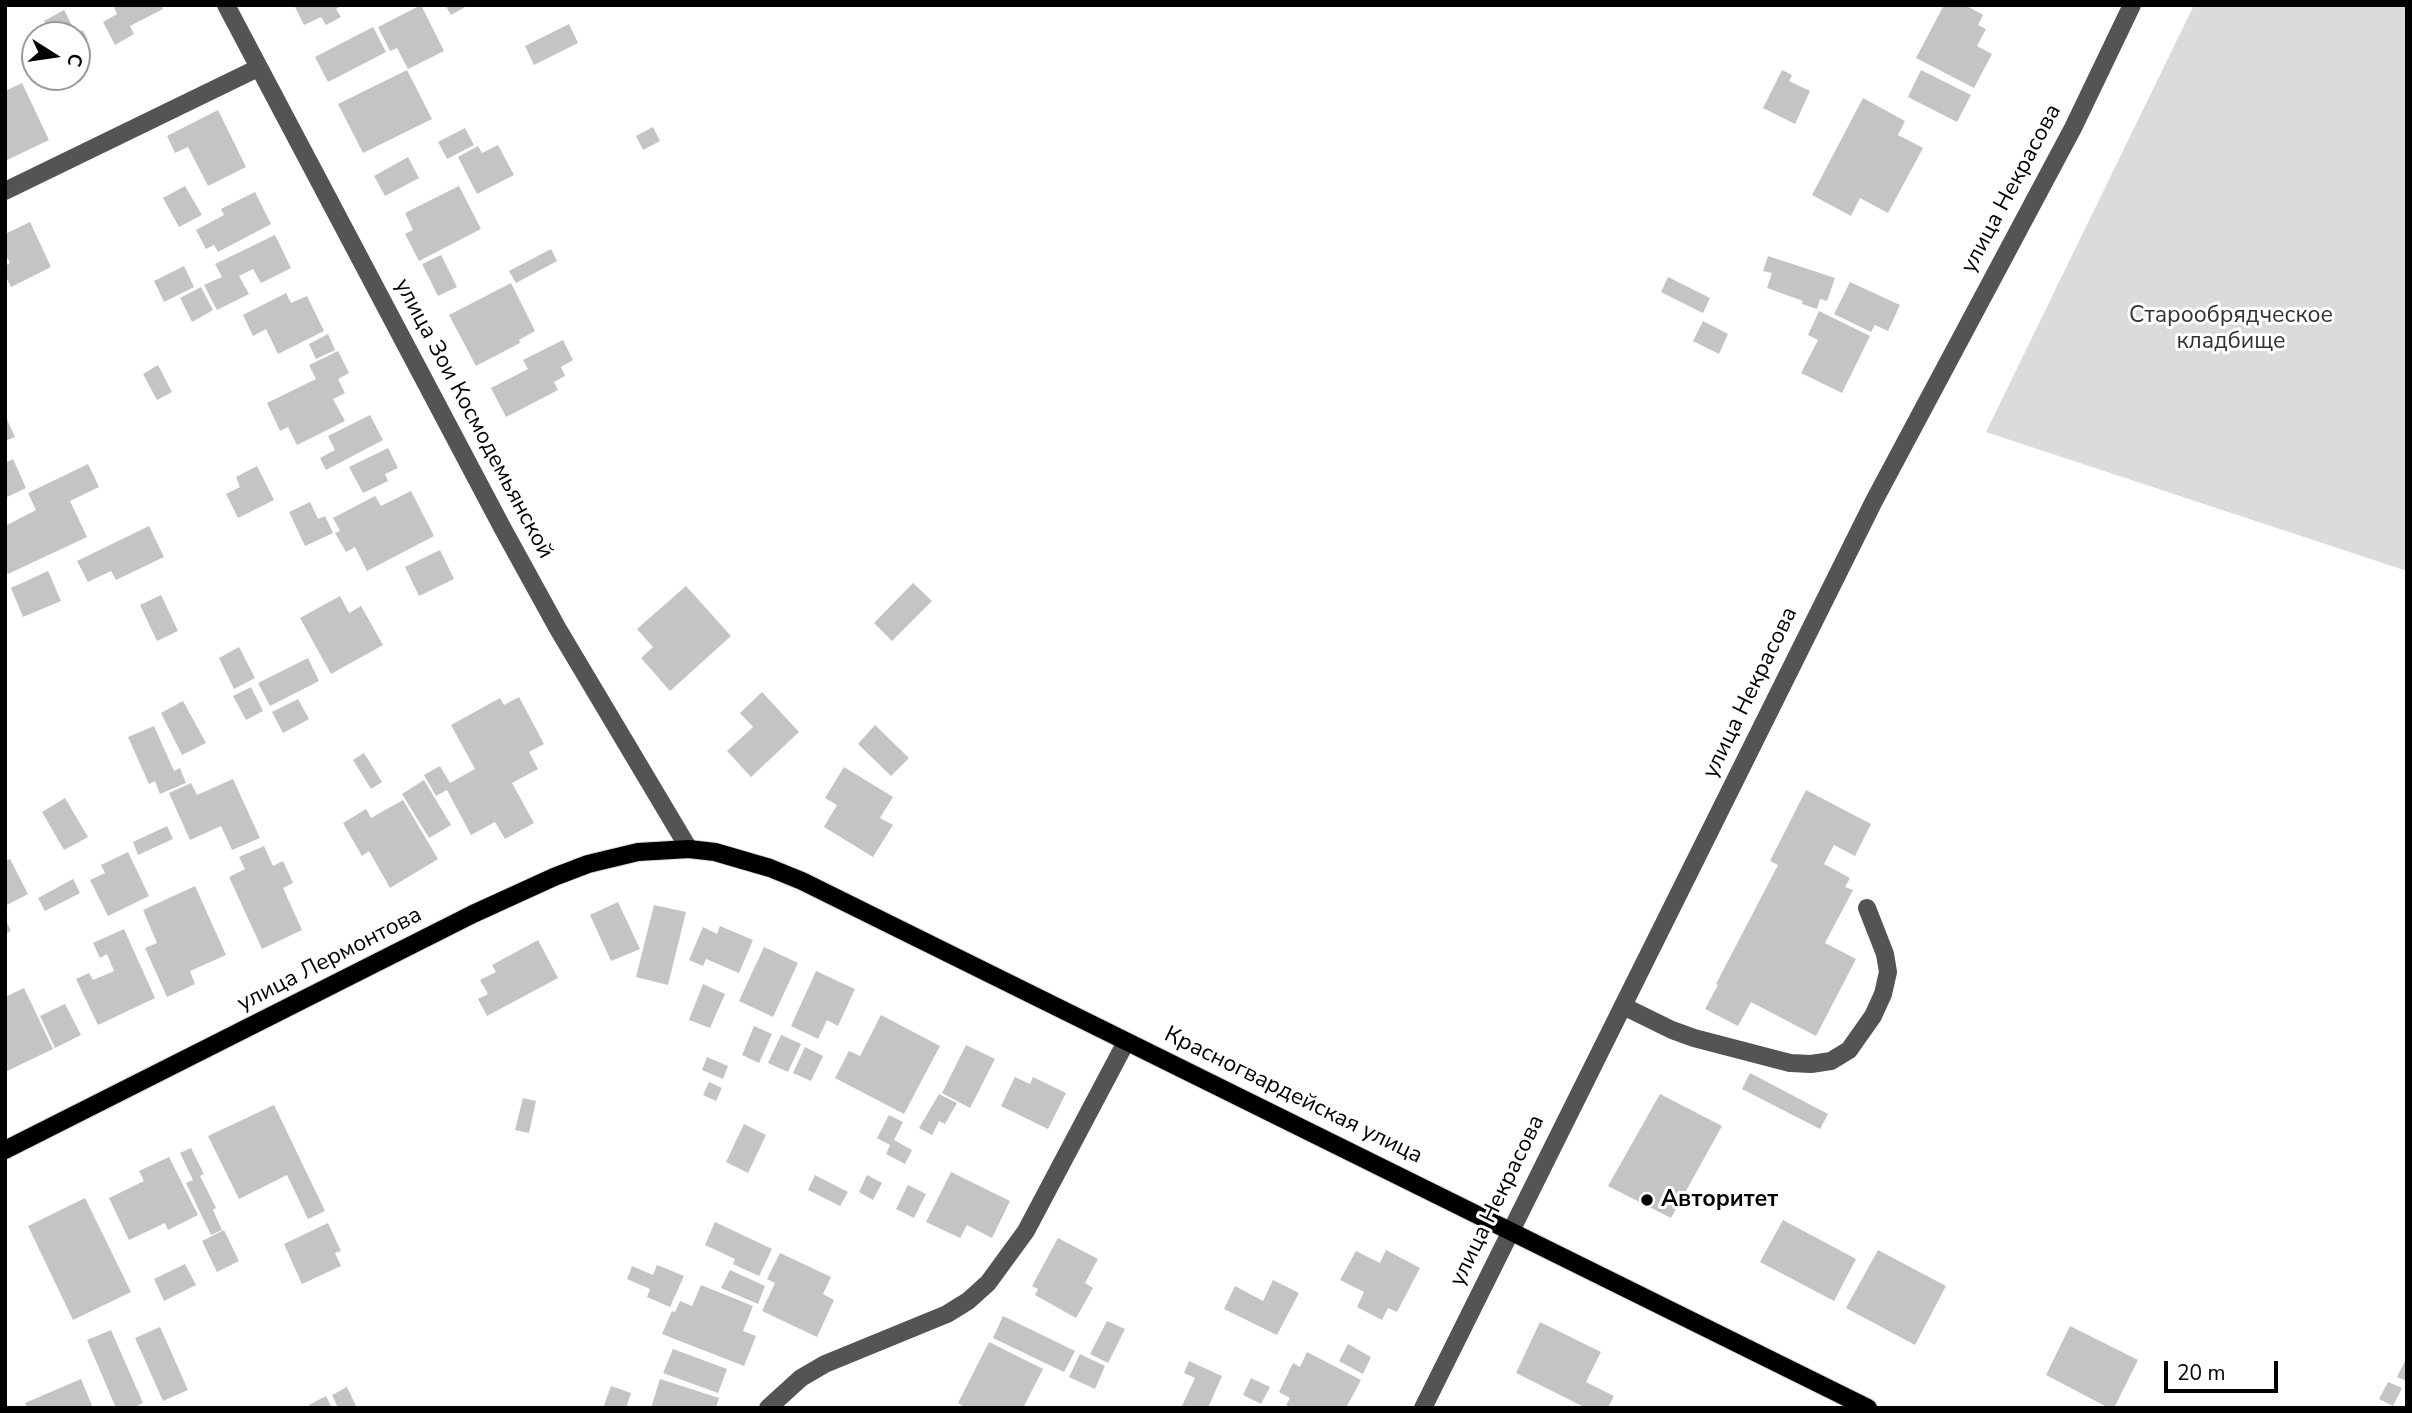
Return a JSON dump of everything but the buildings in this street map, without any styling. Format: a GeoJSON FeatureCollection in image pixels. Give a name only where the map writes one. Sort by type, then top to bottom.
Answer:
{"type":"FeatureCollection","features":[{"type":"Feature","properties":{"kind":"main road","name":"Красногвардейская улица"},"geometry":{"type":"LineString","coordinates":[[689,849],[740,858],[802,881],[1868,1408]]}},
{"type":"Feature","properties":{"kind":"main road","name":"улица Лермонтова"},"geometry":{"type":"LineString","coordinates":[[5,1150],[473,914],[542,882],[612,856],[689,849]]}},
{"type":"Feature","properties":{"kind":"street","name":"улица Зои Космодемьянской"},"geometry":{"type":"LineString","coordinates":[[226,5],[521,563],[689,849]]}},
{"type":"Feature","properties":{"kind":"street","name":"улица Некрасова"},"geometry":{"type":"LineString","coordinates":[[1423,1408],[1874,501],[2073,128],[2132,5]]}},
{"type":"Feature","properties":{"kind":"street"},"geometry":{"type":"LineString","coordinates":[[5,191],[258,68]]}},
{"type":"Feature","properties":{"kind":"street"},"geometry":{"type":"LineString","coordinates":[[1623,1006],[1694,1038],[1790,1063],[1811,1064],[1832,1060],[1849,1050],[1874,1016],[1883,994],[1888,972],[1885,954],[1867,908]]}},
{"type":"Feature","properties":{"kind":"street"},"geometry":{"type":"LineString","coordinates":[[768,1408],[801,1378],[825,1364],[947,1314],[968,1301],[988,1283],[1026,1231],[1126,1042]]}},
{"type":"Feature","properties":{"kind":"green space","name":"Старообрядческое кладбище"},"geometry":{"type":"Polygon","coordinates":[[[2194,5],[2407,5],[2407,571],[1986,432],[2194,5]]]}},
{"type":"Feature","properties":{"kind":"place","name":"Авторитет"},"geometry":{"type":"Point","coordinates":[1647,1200]}}]}
